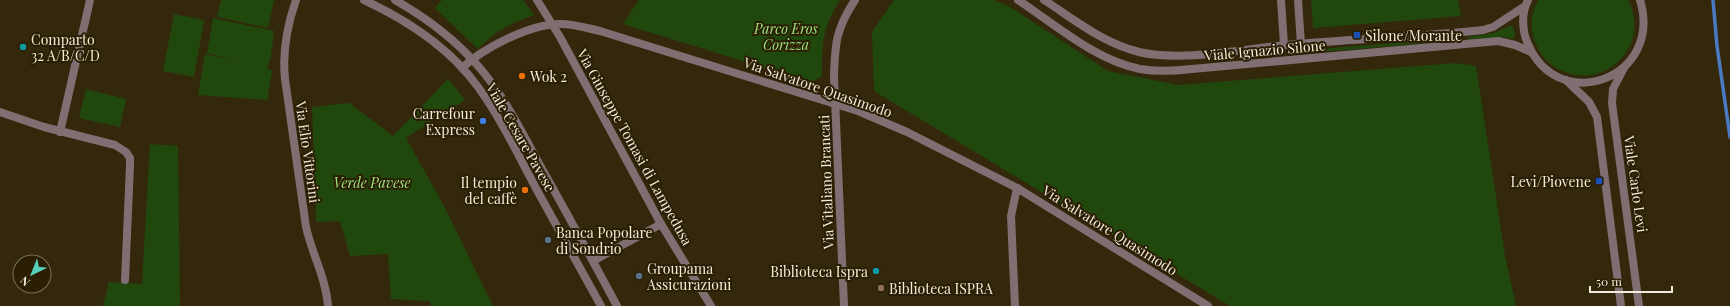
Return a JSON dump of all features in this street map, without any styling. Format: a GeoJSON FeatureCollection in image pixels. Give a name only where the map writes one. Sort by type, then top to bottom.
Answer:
{"type":"FeatureCollection","features":[{"type":"Feature","properties":{"kind":"street"},"geometry":{"type":"LineString","coordinates":[[60,132],[90,0]]}},
{"type":"Feature","properties":{"kind":"street","name":"Via Elio Vittorini"},"geometry":{"type":"LineString","coordinates":[[296,0],[286,38],[284,79],[306,227],[311,249],[324,284],[328,306]]}},
{"type":"Feature","properties":{"kind":"street","name":"Viale Cesare Pavese"},"geometry":{"type":"LineString","coordinates":[[364,0],[399,18],[438,45],[478,86],[492,107],[601,306]]}},
{"type":"Feature","properties":{"kind":"street","name":"Viale Cesare Pavese"},"geometry":{"type":"LineString","coordinates":[[396,0],[436,26],[472,59],[503,99],[617,306]]}},
{"type":"Feature","properties":{"kind":"street","name":"Via Giuseppe Tomasi di Lampedusa"},"geometry":{"type":"LineString","coordinates":[[537,0],[553,24],[662,224],[711,306]]}},
{"type":"Feature","properties":{"kind":"street","name":"Via Vitaliano Brancati"},"geometry":{"type":"LineString","coordinates":[[844,306],[834,76],[836,38],[842,22],[855,0]]}},
{"type":"Feature","properties":{"kind":"street","name":"Viale Ignazio Silone"},"geometry":{"type":"LineString","coordinates":[[1018,0],[1095,51],[1122,63],[1150,70],[1192,69],[1498,41],[1515,45],[1531,52]]}},
{"type":"Feature","properties":{"kind":"street","name":"Viale Ignazio Silone"},"geometry":{"type":"LineString","coordinates":[[1044,0],[1103,38],[1123,47],[1147,54],[1183,55],[1284,45],[1483,30],[1493,27],[1527,3]]}},
{"type":"Feature","properties":{"kind":"street"},"geometry":{"type":"LineString","coordinates":[[1281,0],[1284,45]]}},
{"type":"Feature","properties":{"kind":"street"},"geometry":{"type":"LineString","coordinates":[[1298,0],[1301,44]]}},
{"type":"Feature","properties":{"kind":"street"},"geometry":{"type":"LineString","coordinates":[[1527,3],[1523,25],[1525,39],[1531,52],[1546,70],[1566,80],[1578,83],[1597,81],[1614,75],[1624,68],[1632,59],[1639,48],[1643,36],[1644,23],[1640,0]]}},
{"type":"Feature","properties":{"kind":"street","name":"Via Salvatore Quasimodo"},"geometry":{"type":"LineString","coordinates":[[462,68],[472,59],[516,36],[553,24],[575,25],[600,31],[858,111],[907,132],[1017,188],[1208,306]]}},
{"type":"Feature","properties":{"kind":"street","name":"Viale Carlo Levi"},"geometry":{"type":"LineString","coordinates":[[1624,68],[1613,89],[1612,103],[1640,306]]}},
{"type":"Feature","properties":{"kind":"street"},"geometry":{"type":"LineString","coordinates":[[1566,80],[1589,102],[1596,117],[1621,306]]}},
{"type":"Feature","properties":{"kind":"street"},"geometry":{"type":"LineString","coordinates":[[0,112],[32,124],[115,145],[123,149],[128,155],[130,166],[125,280]]}},
{"type":"Feature","properties":{"kind":"street"},"geometry":{"type":"LineString","coordinates":[[1015,306],[1011,216],[1017,188]]}},
{"type":"Feature","properties":{"kind":"street"},"geometry":{"type":"LineString","coordinates":[[593,261],[662,224]]}},
{"type":"Feature","properties":{"kind":"street"},"geometry":{"type":"LineString","coordinates":[[565,240],[577,232]]}},
{"type":"Feature","properties":{"kind":"green space"},"geometry":{"type":"Polygon","coordinates":[[[221,0],[274,0],[268,28],[217,17],[221,0]]]}},
{"type":"Feature","properties":{"kind":"green space"},"geometry":{"type":"Polygon","coordinates":[[[442,0],[523,0],[534,15],[504,28],[478,49],[435,8],[442,0]]]}},
{"type":"Feature","properties":{"kind":"green space","name":"Parco Eros Corizza"},"geometry":{"type":"Polygon","coordinates":[[[639,0],[840,0],[826,28],[824,36],[822,76],[811,82],[623,24],[639,0]]]}},
{"type":"Feature","properties":{"kind":"green space"},"geometry":{"type":"Polygon","coordinates":[[[894,0],[994,0],[1012,8],[1108,71],[1179,85],[1455,63],[1476,66],[1505,256],[1516,306],[1230,306],[874,91],[872,32],[894,0]]]}},
{"type":"Feature","properties":{"kind":"green space"},"geometry":{"type":"Polygon","coordinates":[[[1311,0],[1458,0],[1461,16],[1313,28],[1311,0]]]}},
{"type":"Feature","properties":{"kind":"green space"},"geometry":{"type":"Polygon","coordinates":[[[1538,0],[1628,0],[1632,9],[1634,20],[1632,41],[1622,58],[1608,69],[1593,75],[1577,75],[1561,71],[1548,61],[1537,47],[1532,29],[1532,18],[1538,0]]]}},
{"type":"Feature","properties":{"kind":"green space"},"geometry":{"type":"Polygon","coordinates":[[[174,14],[204,20],[194,77],[163,71],[174,14]]]}},
{"type":"Feature","properties":{"kind":"green space"},"geometry":{"type":"Polygon","coordinates":[[[213,18],[274,31],[271,56],[267,68],[272,71],[267,100],[198,95],[205,54],[239,61],[207,53],[213,18]]]}},
{"type":"Feature","properties":{"kind":"green space"},"geometry":{"type":"Polygon","coordinates":[[[1512,25],[1515,35],[1513,39],[1503,37],[1468,39],[1468,37],[1494,33],[1512,25]]]}},
{"type":"Feature","properties":{"kind":"green space"},"geometry":{"type":"Polygon","coordinates":[[[1461,38],[1461,40],[1321,52],[1320,49],[1461,38]]]}},
{"type":"Feature","properties":{"kind":"green space","name":"Verde Pavese"},"geometry":{"type":"Polygon","coordinates":[[[448,79],[465,100],[406,138],[444,206],[493,306],[431,306],[430,301],[391,299],[388,254],[350,256],[340,221],[316,222],[312,107],[349,103],[393,136],[448,79]]]}},
{"type":"Feature","properties":{"kind":"green space"},"geometry":{"type":"Polygon","coordinates":[[[86,89],[126,99],[120,127],[79,118],[86,89]]]}},
{"type":"Feature","properties":{"kind":"green space"},"geometry":{"type":"Polygon","coordinates":[[[150,144],[178,146],[180,306],[103,306],[109,282],[142,284],[150,144]]]}},
{"type":"Feature","properties":{"kind":"waterway"},"geometry":{"type":"LineString","coordinates":[[1713,0],[1717,46],[1730,137]]}},
{"type":"Feature","properties":{"kind":"place","name":"Silone/Morante"},"geometry":{"type":"Point","coordinates":[1357,35]}},
{"type":"Feature","properties":{"kind":"place","name":"Comparto 32 A/B/C/D"},"geometry":{"type":"Point","coordinates":[23,47]}},
{"type":"Feature","properties":{"kind":"place","name":"Wok 2"},"geometry":{"type":"Point","coordinates":[522,76]}},
{"type":"Feature","properties":{"kind":"place","name":"Carrefour Express"},"geometry":{"type":"Point","coordinates":[483,121]}},
{"type":"Feature","properties":{"kind":"place","name":"Levi/Piovene"},"geometry":{"type":"Point","coordinates":[1599,181]}},
{"type":"Feature","properties":{"kind":"place","name":"Il tempio del caffè"},"geometry":{"type":"Point","coordinates":[525,190]}},
{"type":"Feature","properties":{"kind":"place","name":"Banca Popolare di Sondrio"},"geometry":{"type":"Point","coordinates":[548,240]}},
{"type":"Feature","properties":{"kind":"place","name":"Biblioteca Ispra"},"geometry":{"type":"Point","coordinates":[876,271]}},
{"type":"Feature","properties":{"kind":"place","name":"Groupama Assicurazioni"},"geometry":{"type":"Point","coordinates":[639,276]}},
{"type":"Feature","properties":{"kind":"place","name":"Biblioteca ISPRA"},"geometry":{"type":"Point","coordinates":[881,288]}}]}
